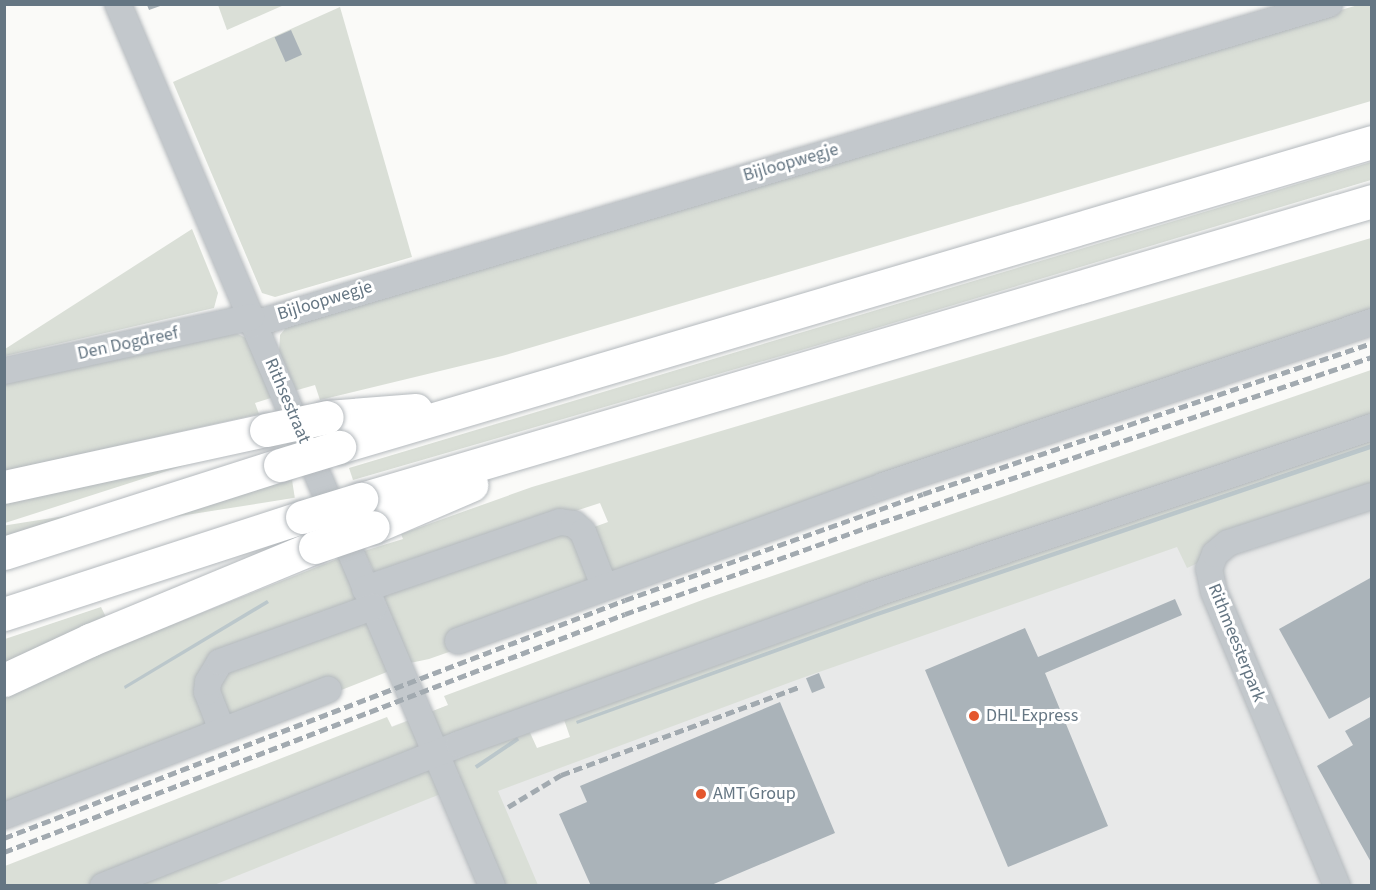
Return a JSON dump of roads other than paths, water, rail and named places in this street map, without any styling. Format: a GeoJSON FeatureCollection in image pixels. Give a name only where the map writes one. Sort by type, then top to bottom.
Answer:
{"type":"FeatureCollection","features":[{"type":"Feature","properties":{"kind":"highway"},"geometry":{"type":"LineString","coordinates":[[4,553],[339,447],[1371,142]]}},
{"type":"Feature","properties":{"kind":"highway"},"geometry":{"type":"LineString","coordinates":[[4,680],[90,640],[315,547],[367,513],[613,424],[1371,201]]}},
{"type":"Feature","properties":{"kind":"highway"},"geometry":{"type":"LineString","coordinates":[[4,487],[327,417],[480,405]]}},
{"type":"Feature","properties":{"kind":"highway"},"geometry":{"type":"LineString","coordinates":[[4,614],[302,517],[367,513]]}},
{"type":"Feature","properties":{"kind":"street","name":"Rithsestraat"},"geometry":{"type":"LineString","coordinates":[[118,4],[492,885]]}},
{"type":"Feature","properties":{"kind":"street","name":"Bijloopwegje"},"geometry":{"type":"LineString","coordinates":[[253,320],[1329,4]]}},
{"type":"Feature","properties":{"kind":"street","name":"Den Dogdreef"},"geometry":{"type":"LineString","coordinates":[[4,371],[253,320]]}},
{"type":"Feature","properties":{"kind":"street"},"geometry":{"type":"LineString","coordinates":[[458,640],[604,586],[1056,427],[1371,322]]}},
{"type":"Feature","properties":{"kind":"street"},"geometry":{"type":"LineString","coordinates":[[103,885],[436,753],[869,596],[1371,427]]}},
{"type":"Feature","properties":{"kind":"street","name":"Rithmeesterpark"},"geometry":{"type":"LineString","coordinates":[[1337,885],[1214,592],[1209,569],[1215,554],[1228,543],[1371,496]]}},
{"type":"Feature","properties":{"kind":"street"},"geometry":{"type":"LineString","coordinates":[[222,730],[207,692],[208,682],[220,663],[369,598],[560,522],[574,524],[583,532],[604,586]]}},
{"type":"Feature","properties":{"kind":"street"},"geometry":{"type":"LineString","coordinates":[[4,816],[327,690]]}},
{"type":"Feature","properties":{"kind":"street","name":"Rithsestraat"},"geometry":{"type":"LineString","coordinates":[[454,799],[482,885]]}},
{"type":"Feature","properties":{"kind":"railway"},"geometry":{"type":"LineString","coordinates":[[4,838],[625,600],[923,494],[1372,343]]}},
{"type":"Feature","properties":{"kind":"railway"},"geometry":{"type":"LineString","coordinates":[[4,852],[625,614],[868,527],[1372,357]]}},
{"type":"Feature","properties":{"kind":"railway"},"geometry":{"type":"LineString","coordinates":[[508,807],[561,775],[799,687]]}},
{"type":"Feature","properties":{"kind":"place","name":"DHL Express"},"geometry":{"type":"Point","coordinates":[974,716]}},
{"type":"Feature","properties":{"kind":"place","name":"AMT Group"},"geometry":{"type":"Point","coordinates":[701,794]}}]}
